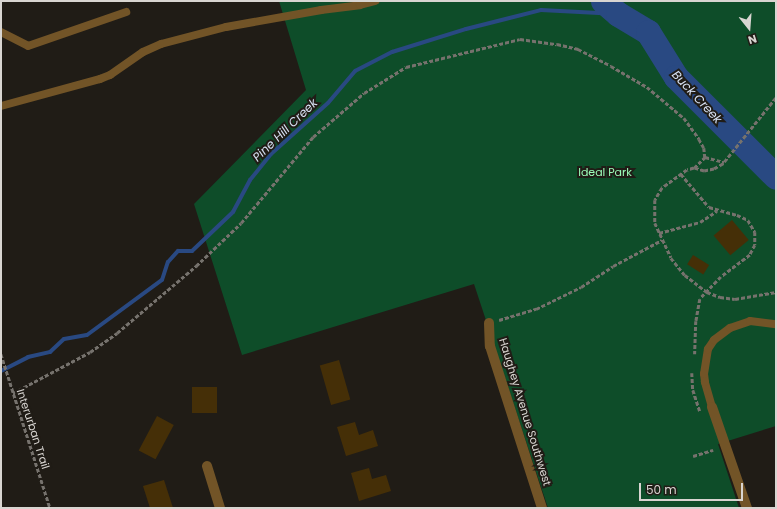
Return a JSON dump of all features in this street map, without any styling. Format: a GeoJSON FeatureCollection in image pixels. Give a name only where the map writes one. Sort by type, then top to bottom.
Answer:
{"type":"FeatureCollection","features":[{"type":"Feature","properties":{"kind":"street","name":"Haughey Avenue Southwest"},"geometry":{"type":"LineString","coordinates":[[489,323],[490,346],[542,508]]}},
{"type":"Feature","properties":{"kind":"street"},"geometry":{"type":"LineString","coordinates":[[712,407],[746,508]]}},
{"type":"Feature","properties":{"kind":"street"},"geometry":{"type":"LineString","coordinates":[[207,466],[220,508]]}},
{"type":"Feature","properties":{"kind":"lane"},"geometry":{"type":"LineString","coordinates":[[321,10],[334,1]]}},
{"type":"Feature","properties":{"kind":"lane"},"geometry":{"type":"LineString","coordinates":[[1,106],[100,79],[114,72],[143,52],[161,44],[226,27],[321,10],[360,6],[375,1]]}},
{"type":"Feature","properties":{"kind":"lane"},"geometry":{"type":"LineString","coordinates":[[1,32],[28,46],[126,12]]}},
{"type":"Feature","properties":{"kind":"lane"},"geometry":{"type":"LineString","coordinates":[[712,407],[704,374],[708,349],[714,340],[730,328],[750,321],[776,324]]}},
{"type":"Feature","properties":{"kind":"path"},"geometry":{"type":"LineString","coordinates":[[13,393],[90,352],[117,333],[196,266],[241,223],[313,137],[364,94],[406,67],[520,39],[557,44],[578,49],[647,87],[684,118],[704,148],[704,157],[694,168],[681,174],[662,188],[655,200],[655,223],[671,258],[685,275],[707,292],[720,297],[735,299],[776,292]]}},
{"type":"Feature","properties":{"kind":"path"},"geometry":{"type":"LineString","coordinates":[[694,168],[704,171],[714,169],[724,162],[754,127],[776,98]]}},
{"type":"Feature","properties":{"kind":"path"},"geometry":{"type":"LineString","coordinates":[[704,157],[724,162]]}},
{"type":"Feature","properties":{"kind":"path"},"geometry":{"type":"LineString","coordinates":[[681,174],[709,208],[737,215],[748,220],[755,232],[755,245],[750,254],[721,277],[700,299],[696,321],[695,357]]}},
{"type":"Feature","properties":{"kind":"path"},"geometry":{"type":"LineString","coordinates":[[659,233],[700,222],[718,210]]}},
{"type":"Feature","properties":{"kind":"path"},"geometry":{"type":"LineString","coordinates":[[489,323],[536,309],[581,287],[613,266],[662,240]]}},
{"type":"Feature","properties":{"kind":"path","name":"Interurban Trail"},"geometry":{"type":"LineString","coordinates":[[1,354],[50,508]]}},
{"type":"Feature","properties":{"kind":"path"},"geometry":{"type":"LineString","coordinates":[[693,370],[691,377],[693,390],[700,411]]}},
{"type":"Feature","properties":{"kind":"path"},"geometry":{"type":"LineString","coordinates":[[693,456],[713,450]]}},
{"type":"Feature","properties":{"kind":"green space","name":"Ideal Park"},"geometry":{"type":"Polygon","coordinates":[[[279,1],[776,1],[776,426],[718,444],[739,508],[548,508],[474,284],[242,355],[194,204],[306,90],[279,1]]]}},
{"type":"Feature","properties":{"kind":"building"},"geometry":{"type":"Polygon","coordinates":[[[732,220],[749,240],[730,255],[714,235],[732,220]]]}},
{"type":"Feature","properties":{"kind":"building"},"geometry":{"type":"Polygon","coordinates":[[[693,255],[709,265],[703,274],[687,264],[693,255]]]}},
{"type":"Feature","properties":{"kind":"building"},"geometry":{"type":"Polygon","coordinates":[[[339,360],[350,399],[331,405],[320,366],[339,360]]]}},
{"type":"Feature","properties":{"kind":"building"},"geometry":{"type":"Polygon","coordinates":[[[192,387],[217,387],[217,413],[192,413],[192,387]]]}},
{"type":"Feature","properties":{"kind":"building"},"geometry":{"type":"Polygon","coordinates":[[[157,416],[174,425],[155,459],[139,450],[157,416]]]}},
{"type":"Feature","properties":{"kind":"building"},"geometry":{"type":"Polygon","coordinates":[[[355,422],[359,435],[373,430],[378,446],[346,456],[337,427],[355,422]]]}},
{"type":"Feature","properties":{"kind":"building"},"geometry":{"type":"Polygon","coordinates":[[[369,468],[372,479],[386,475],[391,491],[359,501],[351,473],[369,468]]]}},
{"type":"Feature","properties":{"kind":"building"},"geometry":{"type":"Polygon","coordinates":[[[164,480],[173,508],[150,508],[143,486],[164,480]]]}},
{"type":"Feature","properties":{"kind":"waterway","name":"Buck Creek"},"geometry":{"type":"LineString","coordinates":[[603,1],[618,14],[648,32],[676,77],[776,177]]}},
{"type":"Feature","properties":{"kind":"waterway","name":"Pine Hill Creek"},"geometry":{"type":"LineString","coordinates":[[1,371],[28,357],[50,352],[64,339],[87,335],[162,280],[168,262],[178,251],[192,251],[233,212],[250,180],[271,154],[328,103],[355,71],[392,52],[466,29],[541,10],[618,14]]}}]}
